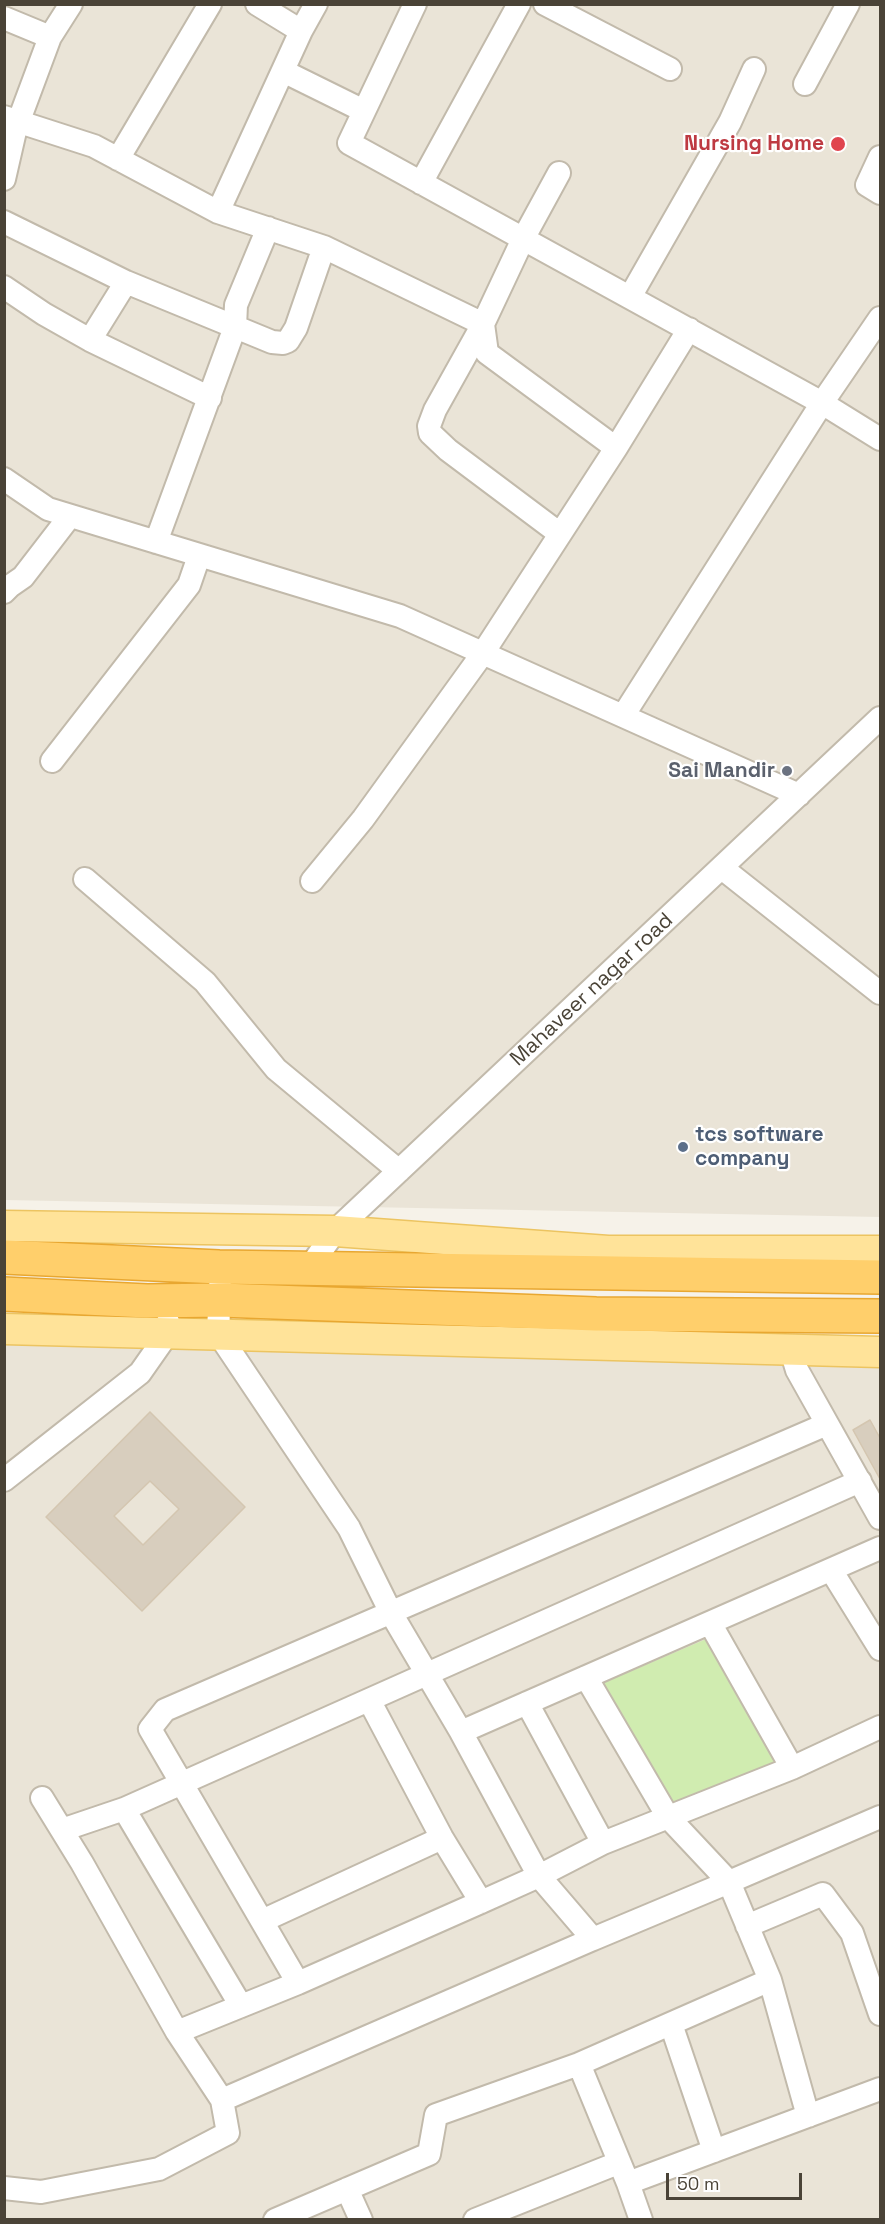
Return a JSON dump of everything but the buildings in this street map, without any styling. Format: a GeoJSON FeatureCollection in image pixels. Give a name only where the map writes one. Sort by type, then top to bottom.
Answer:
{"type":"FeatureCollection","features":[{"type":"Feature","properties":{"kind":"highway"},"geometry":{"type":"LineString","coordinates":[[4,1257],[219,1267],[880,1277]]}},
{"type":"Feature","properties":{"kind":"highway"},"geometry":{"type":"LineString","coordinates":[[4,1294],[596,1314],[880,1316]]}},
{"type":"Feature","properties":{"kind":"main road"},"geometry":{"type":"LineString","coordinates":[[4,1226],[335,1231],[608,1251],[880,1251]]}},
{"type":"Feature","properties":{"kind":"main road"},"geometry":{"type":"LineString","coordinates":[[4,1329],[880,1352]]}},
{"type":"Feature","properties":{"kind":"street"},"geometry":{"type":"LineString","coordinates":[[4,179],[12,119],[50,37],[71,4]]}},
{"type":"Feature","properties":{"kind":"street"},"geometry":{"type":"LineString","coordinates":[[118,159],[210,4]]}},
{"type":"Feature","properties":{"kind":"street"},"geometry":{"type":"LineString","coordinates":[[256,4],[301,32]]}},
{"type":"Feature","properties":{"kind":"street"},"geometry":{"type":"LineString","coordinates":[[218,212],[316,4]]}},
{"type":"Feature","properties":{"kind":"street"},"geometry":{"type":"LineString","coordinates":[[415,4],[349,143],[822,402],[880,439]]}},
{"type":"Feature","properties":{"kind":"street"},"geometry":{"type":"LineString","coordinates":[[421,183],[519,4]]}},
{"type":"Feature","properties":{"kind":"street"},"geometry":{"type":"LineString","coordinates":[[545,4],[670,69]]}},
{"type":"Feature","properties":{"kind":"street"},"geometry":{"type":"LineString","coordinates":[[805,84],[848,4]]}},
{"type":"Feature","properties":{"kind":"street"},"geometry":{"type":"LineString","coordinates":[[4,18],[50,37]]}},
{"type":"Feature","properties":{"kind":"street"},"geometry":{"type":"LineString","coordinates":[[630,297],[730,122],[754,69]]}},
{"type":"Feature","properties":{"kind":"street"},"geometry":{"type":"LineString","coordinates":[[283,71],[364,111]]}},
{"type":"Feature","properties":{"kind":"street"},"geometry":{"type":"LineString","coordinates":[[12,119],[93,146],[218,212],[324,247],[483,324]]}},
{"type":"Feature","properties":{"kind":"street"},"geometry":{"type":"LineString","coordinates":[[880,157],[867,185],[880,193]]}},
{"type":"Feature","properties":{"kind":"street"},"geometry":{"type":"LineString","coordinates":[[559,172],[523,238],[483,324],[435,410],[429,426],[430,433],[448,450],[560,534]]}},
{"type":"Feature","properties":{"kind":"street"},"geometry":{"type":"LineString","coordinates":[[4,222],[126,282],[272,342],[288,341],[296,328],[324,247]]}},
{"type":"Feature","properties":{"kind":"street"},"geometry":{"type":"LineString","coordinates":[[156,542],[236,327],[236,305],[268,228]]}},
{"type":"Feature","properties":{"kind":"street"},"geometry":{"type":"LineString","coordinates":[[90,340],[126,282]]}},
{"type":"Feature","properties":{"kind":"street"},"geometry":{"type":"LineString","coordinates":[[4,287],[44,314],[90,340],[210,398]]}},
{"type":"Feature","properties":{"kind":"street"},"geometry":{"type":"LineString","coordinates":[[624,716],[822,402],[880,318]]}},
{"type":"Feature","properties":{"kind":"street"},"geometry":{"type":"LineString","coordinates":[[483,324],[487,353],[616,448]]}},
{"type":"Feature","properties":{"kind":"street"},"geometry":{"type":"LineString","coordinates":[[312,881],[363,819],[483,653],[616,448],[689,329]]}},
{"type":"Feature","properties":{"kind":"street"},"geometry":{"type":"LineString","coordinates":[[4,478],[48,509],[400,616],[799,795]]}},
{"type":"Feature","properties":{"kind":"street"},"geometry":{"type":"LineString","coordinates":[[4,592],[23,578],[70,516]]}},
{"type":"Feature","properties":{"kind":"street"},"geometry":{"type":"LineString","coordinates":[[52,760],[189,585],[199,556]]}},
{"type":"Feature","properties":{"kind":"street","name":"Mahaveer nagar road"},"geometry":{"type":"LineString","coordinates":[[310,1268],[335,1231],[880,718]]}},
{"type":"Feature","properties":{"kind":"street"},"geometry":{"type":"LineString","coordinates":[[722,868],[880,993]]}},
{"type":"Feature","properties":{"kind":"street"},"geometry":{"type":"LineString","coordinates":[[85,879],[205,982],[276,1069],[399,1171]]}},
{"type":"Feature","properties":{"kind":"street"},"geometry":{"type":"LineString","coordinates":[[219,1267],[218,1333],[349,1528],[391,1613],[461,1732],[539,1876],[593,1939]]}},
{"type":"Feature","properties":{"kind":"street"},"geometry":{"type":"LineString","coordinates":[[4,1480],[140,1373],[168,1333],[170,1301]]}},
{"type":"Feature","properties":{"kind":"street"},"geometry":{"type":"LineString","coordinates":[[791,1350],[797,1370],[880,1518]]}},
{"type":"Feature","properties":{"kind":"street"},"geometry":{"type":"LineString","coordinates":[[298,1983],[183,1782],[150,1729],[165,1710],[827,1424]]}},
{"type":"Feature","properties":{"kind":"street"},"geometry":{"type":"LineString","coordinates":[[62,1830],[124,1809],[860,1481]]}},
{"type":"Feature","properties":{"kind":"street"},"geometry":{"type":"LineString","coordinates":[[461,1732],[880,1548]]}},
{"type":"Feature","properties":{"kind":"street"},"geometry":{"type":"LineString","coordinates":[[831,1570],[880,1649]]}},
{"type":"Feature","properties":{"kind":"street"},"geometry":{"type":"LineString","coordinates":[[710,1623],[792,1768]]}},
{"type":"Feature","properties":{"kind":"street"},"geometry":{"type":"LineString","coordinates":[[586,1677],[668,1817],[729,1882],[770,1980],[808,2116]]}},
{"type":"Feature","properties":{"kind":"street"},"geometry":{"type":"LineString","coordinates":[[369,1700],[442,1838],[481,1902]]}},
{"type":"Feature","properties":{"kind":"street"},"geometry":{"type":"LineString","coordinates":[[528,1703],[603,1843]]}},
{"type":"Feature","properties":{"kind":"street"},"geometry":{"type":"LineString","coordinates":[[177,2032],[298,1983],[481,1902],[539,1876],[603,1843],[792,1768],[880,1726]]}},
{"type":"Feature","properties":{"kind":"street"},"geometry":{"type":"LineString","coordinates":[[4,2188],[40,2192],[159,2169],[228,2133],[222,2100],[177,2032],[82,1863],[42,1798]]}},
{"type":"Feature","properties":{"kind":"street"},"geometry":{"type":"LineString","coordinates":[[124,1809],[241,2006]]}},
{"type":"Feature","properties":{"kind":"street"},"geometry":{"type":"LineString","coordinates":[[222,2100],[880,1817]]}},
{"type":"Feature","properties":{"kind":"street"},"geometry":{"type":"LineString","coordinates":[[262,1921],[442,1838]]}},
{"type":"Feature","properties":{"kind":"street"},"geometry":{"type":"LineString","coordinates":[[747,1926],[823,1894],[852,1934],[880,2014]]}},
{"type":"Feature","properties":{"kind":"street"},"geometry":{"type":"LineString","coordinates":[[275,2220],[429,2154],[436,2115],[579,2064],[770,1980]]}},
{"type":"Feature","properties":{"kind":"street"},"geometry":{"type":"LineString","coordinates":[[671,2024],[714,2151]]}},
{"type":"Feature","properties":{"kind":"street"},"geometry":{"type":"LineString","coordinates":[[579,2064],[641,2220]]}},
{"type":"Feature","properties":{"kind":"street"},"geometry":{"type":"LineString","coordinates":[[628,2184],[880,2089]]}},
{"type":"Feature","properties":{"kind":"street"},"geometry":{"type":"LineString","coordinates":[[475,2220],[618,2163]]}},
{"type":"Feature","properties":{"kind":"street"},"geometry":{"type":"LineString","coordinates":[[347,2189],[361,2220]]}},
{"type":"Feature","properties":{"kind":"shaded area"},"geometry":{"type":"Polygon","coordinates":[[[5,5],[880,5],[880,1217],[5,1200],[5,5]]]}},
{"type":"Feature","properties":{"kind":"shaded area"},"geometry":{"type":"Polygon","coordinates":[[[5,1334],[880,1361],[880,2219],[5,2220],[5,1334]]]}},
{"type":"Feature","properties":{"kind":"green space"},"geometry":{"type":"Polygon","coordinates":[[[711,1637],[781,1765],[667,1816],[598,1685],[711,1637]]]}},
{"type":"Feature","properties":{"kind":"place","name":"Nursing Home"},"geometry":{"type":"Point","coordinates":[838,144]}},
{"type":"Feature","properties":{"kind":"place","name":"Sai Mandir"},"geometry":{"type":"Point","coordinates":[787,771]}},
{"type":"Feature","properties":{"kind":"place","name":"tcs software company"},"geometry":{"type":"Point","coordinates":[683,1147]}}]}
